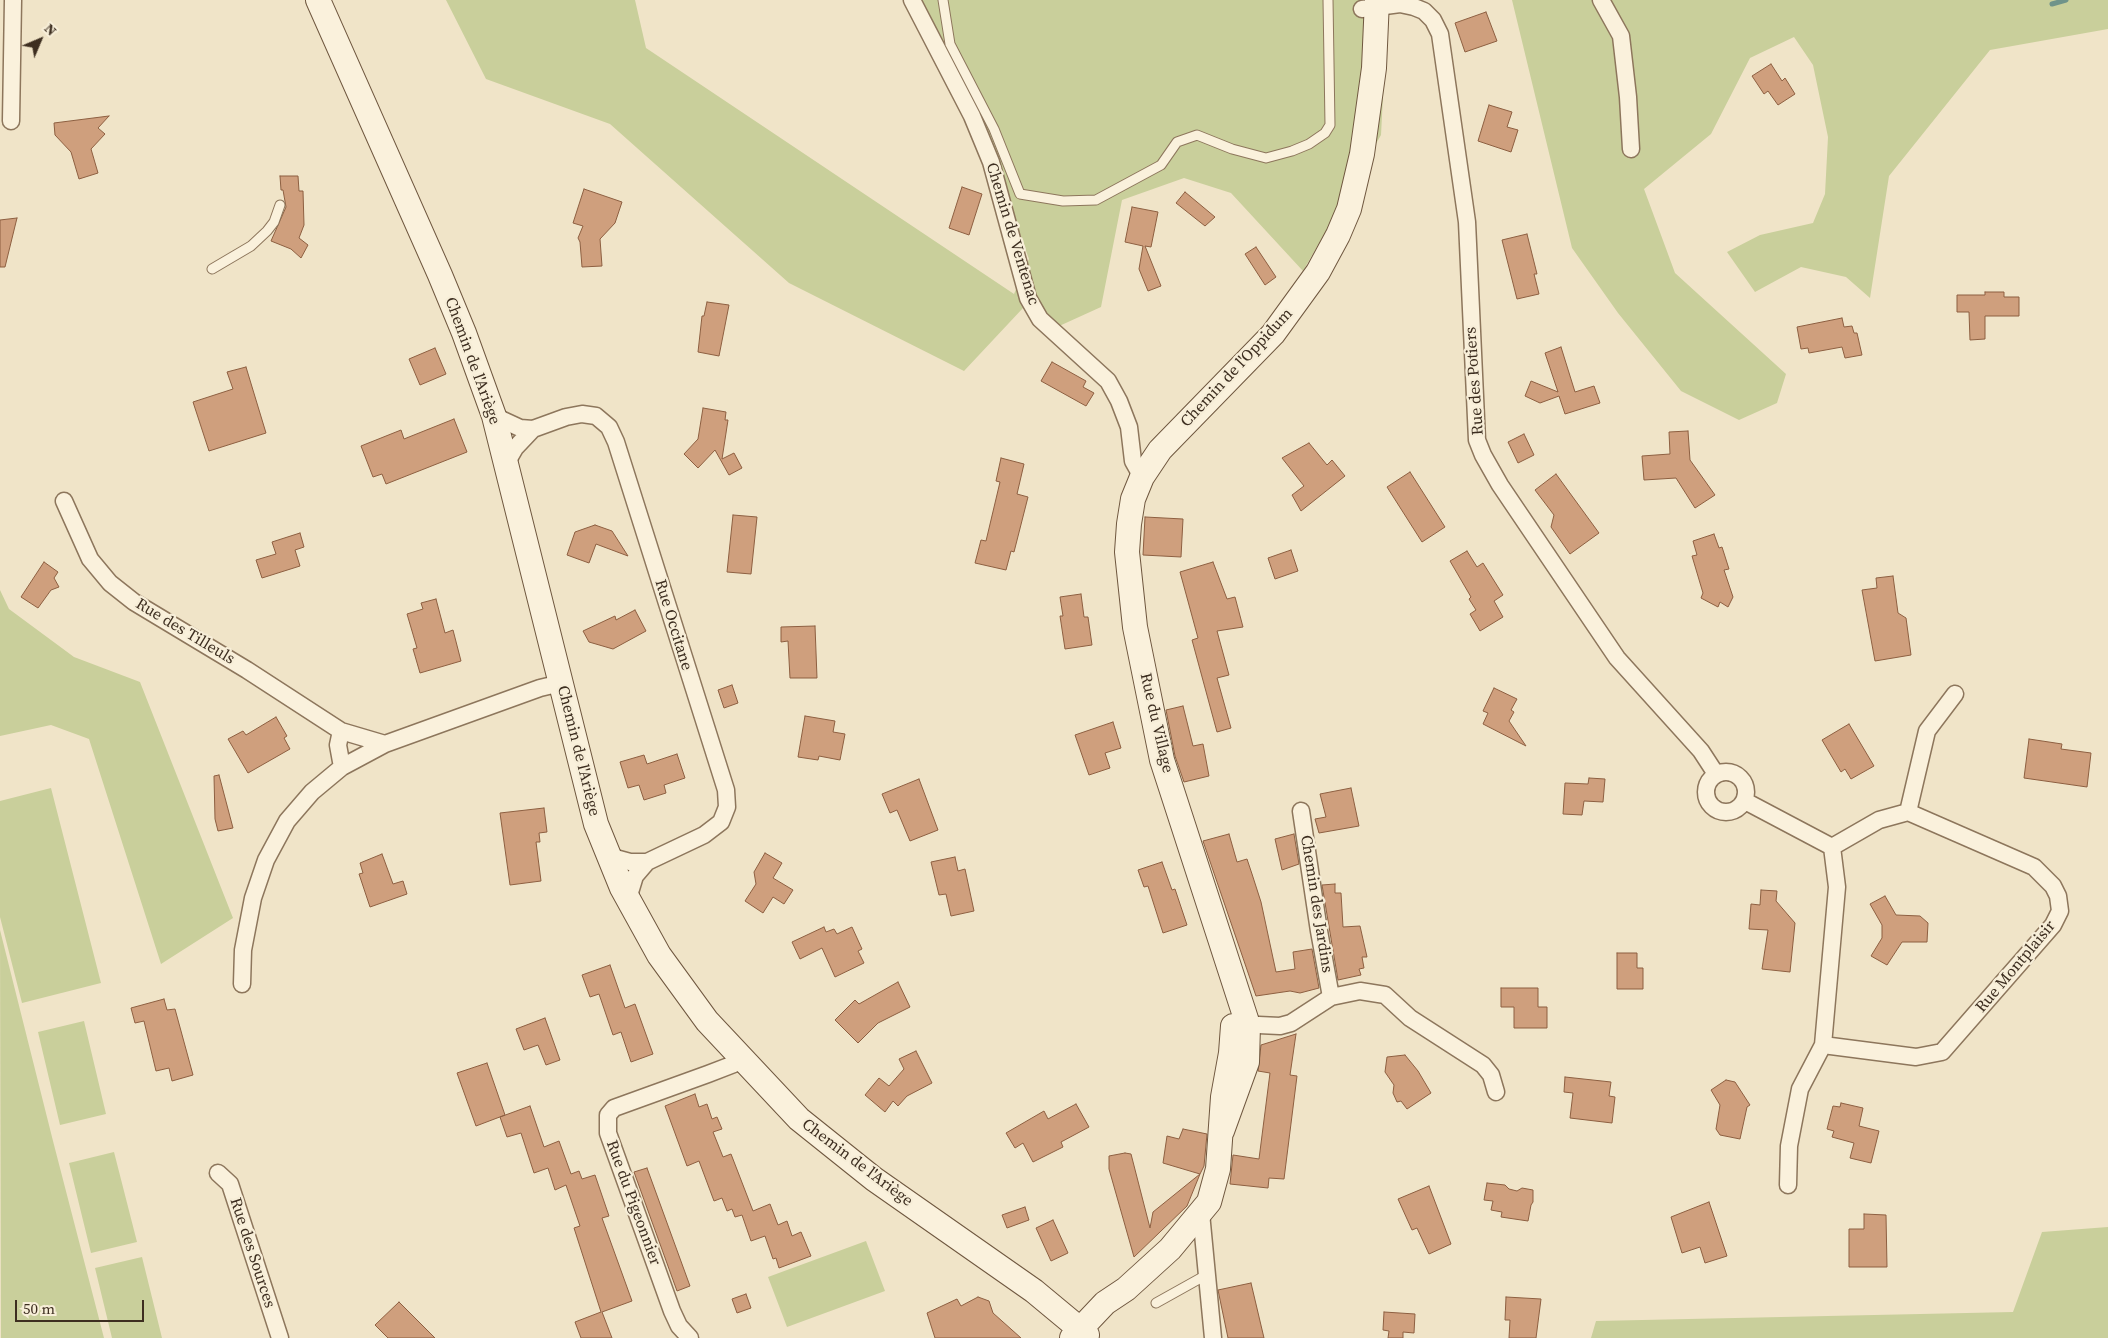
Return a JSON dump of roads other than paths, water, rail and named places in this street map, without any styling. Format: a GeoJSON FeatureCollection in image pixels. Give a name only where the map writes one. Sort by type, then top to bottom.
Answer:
{"type":"FeatureCollection","features":[{"type":"Feature","properties":{"kind":"street"},"geometry":{"type":"LineString","coordinates":[[11,120],[13,0]]}},
{"type":"Feature","properties":{"kind":"street","name":"Chemin de l'Ariège"},"geometry":{"type":"LineString","coordinates":[[318,0],[440,274],[494,416],[596,824],[608,856],[628,899],[659,954],[690,1000],[740,1059],[798,1119],[831,1147],[1034,1291],[1081,1335]]}},
{"type":"Feature","properties":{"kind":"street","name":"Chemin de Ventenac"},"geometry":{"type":"LineString","coordinates":[[912,0],[972,116],[991,162],[1028,298],[1040,319],[1108,381],[1119,401],[1129,427],[1132,462],[1142,476]]}},
{"type":"Feature","properties":{"kind":"street"},"geometry":{"type":"LineString","coordinates":[[1600,0],[1621,36],[1628,97],[1631,149]]}},
{"type":"Feature","properties":{"kind":"street","name":"Chemin de l'Oppidum"},"geometry":{"type":"LineString","coordinates":[[1142,476],[1160,450],[1273,334],[1318,272],[1349,209],[1362,154],[1366,112],[1362,69],[1369,4]]}},
{"type":"Feature","properties":{"kind":"street","name":"Rue des Potiers"},"geometry":{"type":"LineString","coordinates":[[1369,4],[1400,4],[1424,11],[1433,20],[1440,34],[1467,222],[1477,440],[1500,485],[1617,658],[1701,751],[1716,774]]}},
{"type":"Feature","properties":{"kind":"street","name":"Rue Occitane"},"geometry":{"type":"LineString","coordinates":[[507,462],[515,448],[533,429],[566,417],[582,414],[596,416],[609,427],[616,442],[726,790],[727,807],[721,822],[704,835],[647,862]]}},
{"type":"Feature","properties":{"kind":"street"},"geometry":{"type":"LineString","coordinates":[[494,416],[520,428],[533,429]]}},
{"type":"Feature","properties":{"kind":"street","name":"Rue du Village"},"geometry":{"type":"LineString","coordinates":[[1081,1335],[1105,1303],[1126,1289],[1170,1249],[1201,1213],[1214,1189],[1222,1131],[1223,1097],[1231,1052],[1240,1024],[1227,964],[1162,760],[1135,627],[1127,552],[1128,524],[1133,499],[1142,476]]}},
{"type":"Feature","properties":{"kind":"street","name":"Rue des Tilleuls"},"geometry":{"type":"LineString","coordinates":[[64,501],[90,559],[110,583],[134,602],[247,670],[341,730],[385,744]]}},
{"type":"Feature","properties":{"kind":"street"},"geometry":{"type":"LineString","coordinates":[[242,984],[244,941],[253,898],[266,860],[287,822],[312,792],[342,767],[385,744],[540,688],[561,683]]}},
{"type":"Feature","properties":{"kind":"street"},"geometry":{"type":"LineString","coordinates":[[1832,847],[1878,820],[1908,812],[1927,731],[1954,694]]}},
{"type":"Feature","properties":{"kind":"street"},"geometry":{"type":"LineString","coordinates":[[341,730],[338,745],[342,767]]}},
{"type":"Feature","properties":{"kind":"street"},"geometry":{"type":"LineString","coordinates":[[1732,772],[1739,776],[1746,788],[1745,801],[1734,812],[1725,813],[1716,810],[1708,804],[1706,787],[1710,779],[1716,774],[1732,772]]}},
{"type":"Feature","properties":{"kind":"street"},"geometry":{"type":"LineString","coordinates":[[1745,801],[1832,847]]}},
{"type":"Feature","properties":{"kind":"street","name":"Chemin des Jardins"},"geometry":{"type":"LineString","coordinates":[[1301,811],[1331,997]]}},
{"type":"Feature","properties":{"kind":"street","name":"Rue Montplaisir"},"geometry":{"type":"LineString","coordinates":[[1823,1045],[1916,1057],[1942,1052],[2054,925],[2060,911],[2058,896],[2053,886],[2034,867],[1908,812]]}},
{"type":"Feature","properties":{"kind":"street"},"geometry":{"type":"LineString","coordinates":[[1788,1185],[1789,1146],[1800,1089],[1823,1045],[1838,887],[1832,847]]}},
{"type":"Feature","properties":{"kind":"street"},"geometry":{"type":"LineString","coordinates":[[608,856],[630,862],[647,862]]}},
{"type":"Feature","properties":{"kind":"street"},"geometry":{"type":"LineString","coordinates":[[628,899],[635,876],[647,862]]}},
{"type":"Feature","properties":{"kind":"street"},"geometry":{"type":"LineString","coordinates":[[1240,1024],[1280,1026],[1291,1023],[1331,997],[1360,991],[1385,995],[1410,1018],[1483,1065],[1491,1076],[1496,1092]]}},
{"type":"Feature","properties":{"kind":"street","name":"Rue du Pigeonnier"},"geometry":{"type":"LineString","coordinates":[[690,1338],[679,1326],[672,1311],[608,1133],[608,1116],[614,1108],[734,1064],[740,1059]]}},
{"type":"Feature","properties":{"kind":"street","name":"Rue des Sources"},"geometry":{"type":"LineString","coordinates":[[218,1173],[230,1184],[280,1338]]}},
{"type":"Feature","properties":{"kind":"street"},"geometry":{"type":"LineString","coordinates":[[1201,1213],[1213,1338]]}},
{"type":"Feature","properties":{"kind":"lane"},"geometry":{"type":"LineString","coordinates":[[943,0],[950,44],[994,129],[1020,194],[1063,201],[1096,200],[1160,165],[1177,142],[1197,135],[1232,149],[1266,158],[1310,144],[1325,133],[1330,125],[1328,0]]}},
{"type":"Feature","properties":{"kind":"lane"},"geometry":{"type":"LineString","coordinates":[[212,269],[251,246],[267,231],[274,222],[280,205]]}},
{"type":"Feature","properties":{"kind":"lane"},"geometry":{"type":"LineString","coordinates":[[1156,1302],[1208,1274]]}},
{"type":"Feature","properties":{"kind":"waterway"},"geometry":{"type":"LineString","coordinates":[[2052,4],[2066,0]]}}]}
